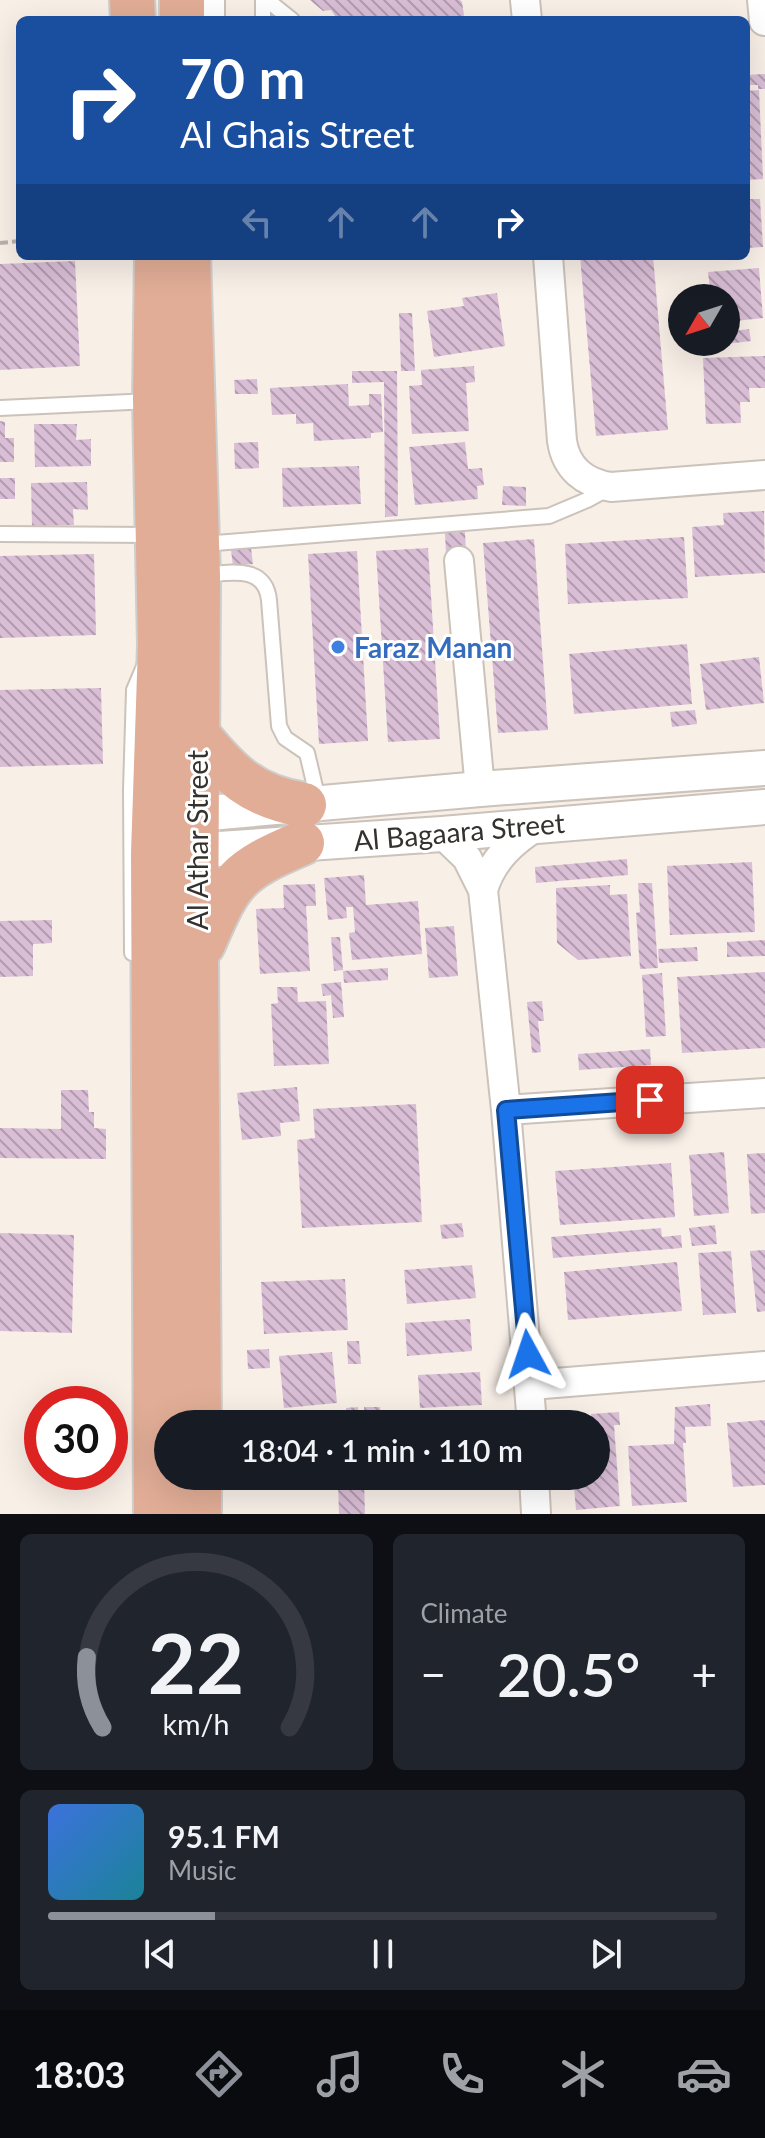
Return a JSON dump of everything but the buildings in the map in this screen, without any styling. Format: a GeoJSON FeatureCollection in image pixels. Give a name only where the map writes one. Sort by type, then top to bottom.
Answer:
{"type":"FeatureCollection","features":[{"type":"Feature","properties":{"kind":"main road","name":"Al Athar Street"},"geometry":{"type":"LineString","coordinates":[[163,261],[191,341],[185,552],[197,734],[199,1410]]}},
{"type":"Feature","properties":{"kind":"main road","name":"Al Athar Street"},"geometry":{"type":"LineString","coordinates":[[156,1514],[147,1010],[160,645],[185,552],[155,400],[163,261]]}},
{"type":"Feature","properties":{"kind":"main road"},"geometry":{"type":"LineString","coordinates":[[196,961],[223,899],[234,883],[308,817],[286,802],[242,784],[197,734]]}},
{"type":"Feature","properties":{"kind":"main road"},"geometry":{"type":"LineString","coordinates":[[189,807],[197,833],[183,862],[162,864],[154,836],[164,809],[177,811],[189,807]]}},
{"type":"Feature","properties":{"kind":"main road"},"geometry":{"type":"LineString","coordinates":[[199,1490],[199,1514]]}},
{"type":"Feature","properties":{"kind":"street"},"geometry":{"type":"LineString","coordinates":[[762,0],[765,21]]}},
{"type":"Feature","properties":{"kind":"street"},"geometry":{"type":"LineString","coordinates":[[191,341],[202,313],[204,260]]}},
{"type":"Feature","properties":{"kind":"street"},"geometry":{"type":"LineString","coordinates":[[548,260],[563,452],[581,477],[611,487],[765,475]]}},
{"type":"Feature","properties":{"kind":"street"},"geometry":{"type":"LineString","coordinates":[[459,561],[480,789]]}},
{"type":"Feature","properties":{"kind":"street","name":"Al Bagaara Street"},"geometry":{"type":"LineString","coordinates":[[197,833],[480,789],[765,768]]}},
{"type":"Feature","properties":{"kind":"street","name":"Al Bagaara Street"},"geometry":{"type":"LineString","coordinates":[[308,817],[442,834],[765,807]]}},
{"type":"Feature","properties":{"kind":"street"},"geometry":{"type":"LineString","coordinates":[[532,1410],[506,1110],[483,890],[486,878],[502,853],[540,824]]}},
{"type":"Feature","properties":{"kind":"street"},"geometry":{"type":"LineString","coordinates":[[442,834],[467,858],[483,890]]}},
{"type":"Feature","properties":{"kind":"street"},"geometry":{"type":"LineString","coordinates":[[506,1110],[765,1093]]}},
{"type":"Feature","properties":{"kind":"street"},"geometry":{"type":"LineString","coordinates":[[531,1385],[765,1366]]}},
{"type":"Feature","properties":{"kind":"street"},"geometry":{"type":"LineString","coordinates":[[535,1490],[536,1514]]}},
{"type":"Feature","properties":{"kind":"lane"},"geometry":{"type":"LineString","coordinates":[[265,0],[287,16]]}},
{"type":"Feature","properties":{"kind":"lane"},"geometry":{"type":"LineString","coordinates":[[0,408],[155,400]]}},
{"type":"Feature","properties":{"kind":"lane"},"geometry":{"type":"LineString","coordinates":[[0,534],[185,552],[549,516],[611,487]]}},
{"type":"Feature","properties":{"kind":"lane"},"geometry":{"type":"LineString","coordinates":[[185,552],[255,575],[266,585],[279,726],[285,738],[307,753],[308,817]]}},
{"type":"Feature","properties":{"kind":"lane"},"geometry":{"type":"LineString","coordinates":[[132,963],[134,690],[142,668],[160,645]]}},
{"type":"Feature","properties":{"kind":"place","name":"Faraz Manan"},"geometry":{"type":"Point","coordinates":[338,647]}},
{"type":"Feature","properties":{"kind":"route"},"geometry":{"type":"LineString","coordinates":[[528,1354],[506,1110],[650,1100]]}}]}
